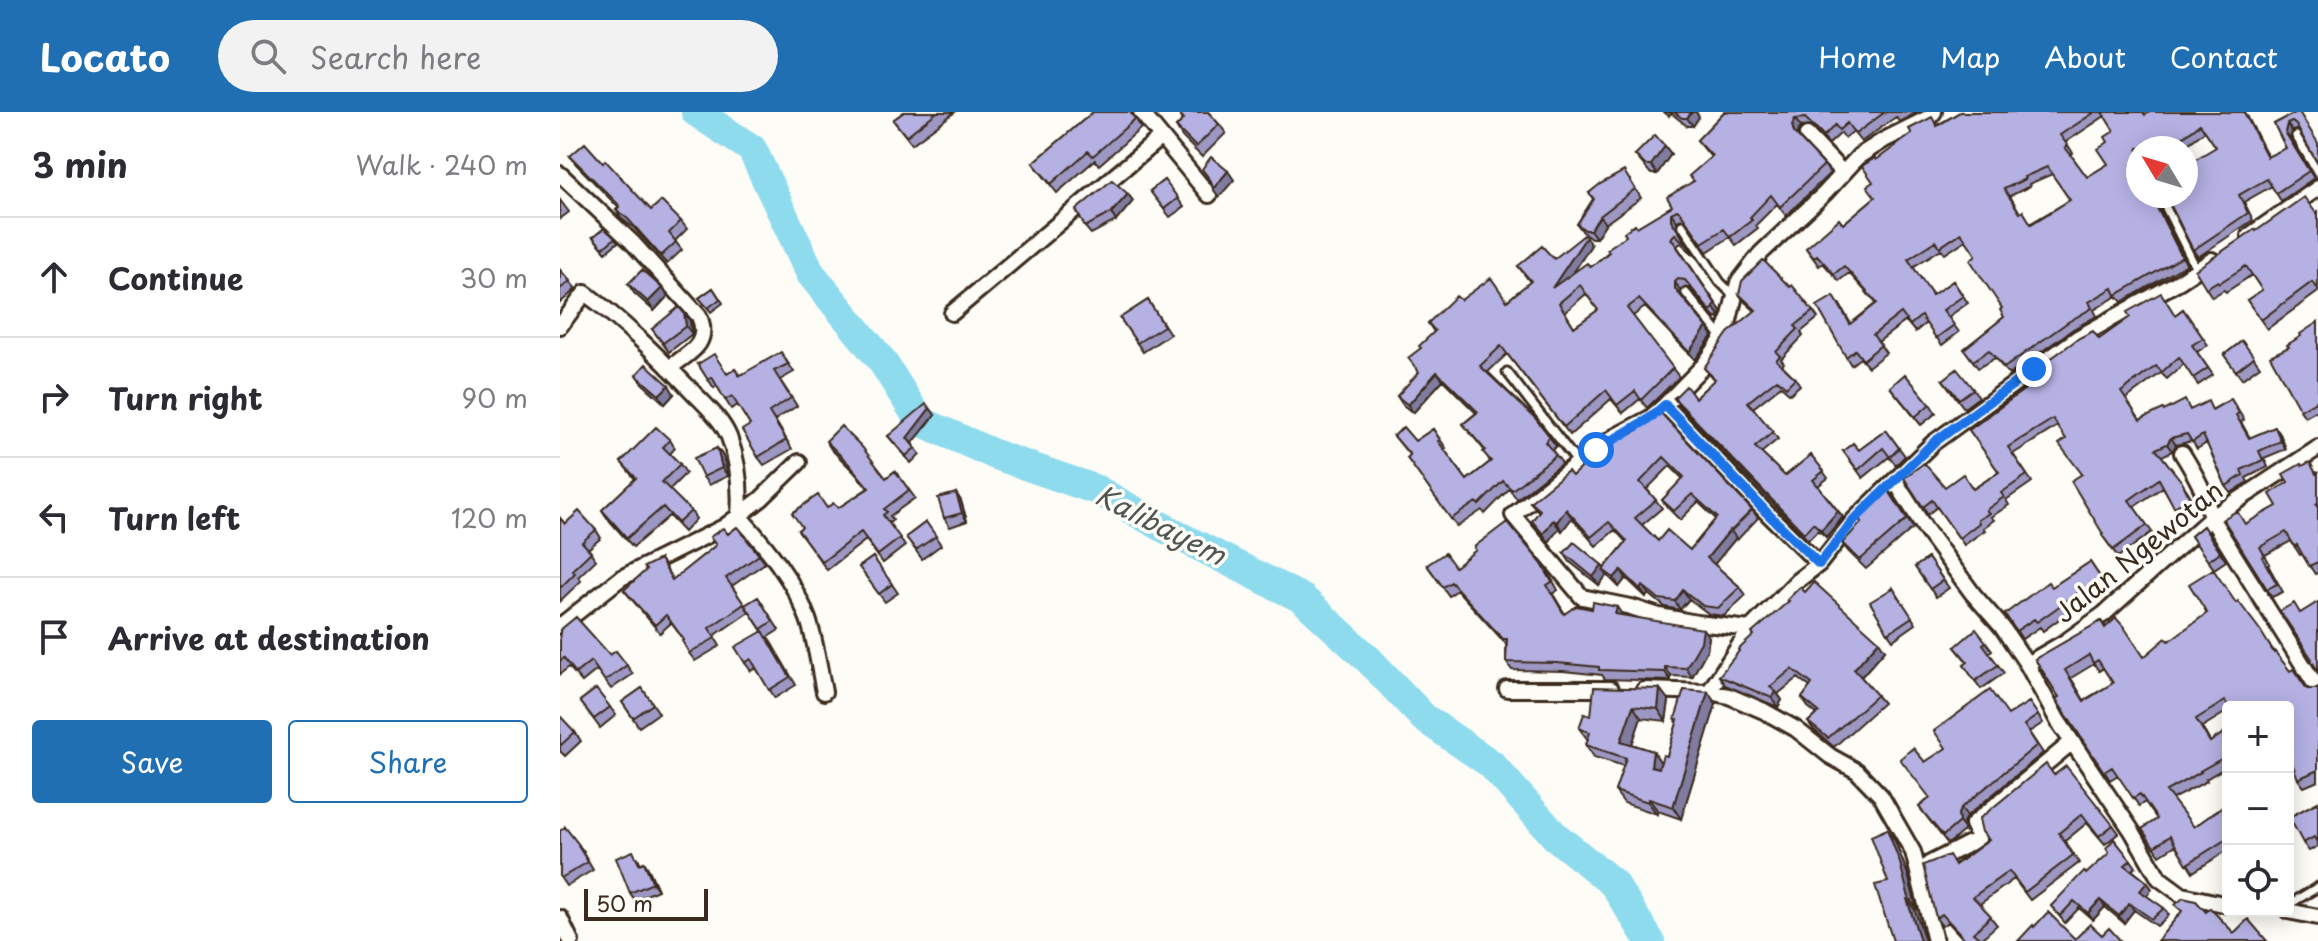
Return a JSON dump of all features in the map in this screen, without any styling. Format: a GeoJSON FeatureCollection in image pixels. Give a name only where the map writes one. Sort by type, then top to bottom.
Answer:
{"type":"FeatureCollection","features":[{"type":"Feature","properties":{"kind":"street"},"geometry":{"type":"LineString","coordinates":[[1141,112],[1209,195]]}},
{"type":"Feature","properties":{"kind":"street"},"geometry":{"type":"LineString","coordinates":[[1750,629],[1671,618],[1582,597],[1513,515],[1578,463],[1614,437],[1650,418],[1665,405],[1704,365],[1723,338],[1738,283],[1748,267],[1859,156],[1934,112]]}},
{"type":"Feature","properties":{"kind":"street"},"geometry":{"type":"LineString","coordinates":[[1807,135],[1843,173]]}},
{"type":"Feature","properties":{"kind":"street"},"geometry":{"type":"LineString","coordinates":[[952,313],[1161,137]]}},
{"type":"Feature","properties":{"kind":"street"},"geometry":{"type":"LineString","coordinates":[[560,174],[632,242],[699,316],[704,329],[701,340],[693,351],[669,368]]}},
{"type":"Feature","properties":{"kind":"street"},"geometry":{"type":"LineString","coordinates":[[1709,692],[1750,629],[1797,581],[1819,564],[1854,520],[1933,443],[2079,337],[2197,270],[2318,188]]}},
{"type":"Feature","properties":{"kind":"street"},"geometry":{"type":"LineString","coordinates":[[560,326],[585,293],[611,313],[713,413],[728,434],[738,474],[741,497],[739,516],[761,540],[786,576],[808,619],[824,692]]}},
{"type":"Feature","properties":{"kind":"street"},"geometry":{"type":"LineString","coordinates":[[1665,405],[1819,564]]}},
{"type":"Feature","properties":{"kind":"street","name":"Jalan Ngewotan"},"geometry":{"type":"LineString","coordinates":[[2027,664],[2104,614],[2211,518],[2318,448]]}},
{"type":"Feature","properties":{"kind":"street"},"geometry":{"type":"LineString","coordinates":[[2182,453],[2208,499],[2211,518],[2318,689]]}},
{"type":"Feature","properties":{"kind":"street"},"geometry":{"type":"LineString","coordinates":[[560,626],[621,578],[724,527],[761,499],[799,462]]}},
{"type":"Feature","properties":{"kind":"street"},"geometry":{"type":"LineString","coordinates":[[1895,481],[1926,530],[2027,664],[2072,742],[2132,831],[2159,878],[2182,895],[2222,904]]}},
{"type":"Feature","properties":{"kind":"street"},"geometry":{"type":"LineString","coordinates":[[1507,689],[1709,692],[1729,696],[1796,729],[1830,756],[1857,771],[1881,796],[1913,852],[1935,941]]}},
{"type":"Feature","properties":{"kind":"street"},"geometry":{"type":"LineString","coordinates":[[1917,867],[1946,857],[1978,839],[1973,824],[2072,742]]}},
{"type":"Feature","properties":{"kind":"street"},"geometry":{"type":"LineString","coordinates":[[2294,910],[2318,917]]}},
{"type":"Feature","properties":{"kind":"street"},"geometry":{"type":"LineString","coordinates":[[560,918],[571,941]]}},
{"type":"Feature","properties":{"kind":"lane"},"geometry":{"type":"LineString","coordinates":[[2296,136],[2318,173]]}},
{"type":"Feature","properties":{"kind":"lane"},"geometry":{"type":"LineString","coordinates":[[2166,208],[2197,270]]}},
{"type":"Feature","properties":{"kind":"lane"},"geometry":{"type":"LineString","coordinates":[[1682,225],[1720,282],[1734,296]]}},
{"type":"Feature","properties":{"kind":"lane"},"geometry":{"type":"LineString","coordinates":[[1686,293],[1723,338]]}},
{"type":"Feature","properties":{"kind":"lane"},"geometry":{"type":"LineString","coordinates":[[1507,372],[1578,463]]}},
{"type":"Feature","properties":{"kind":"lane"},"geometry":{"type":"LineString","coordinates":[[2294,904],[2318,887]]}},
{"type":"Feature","properties":{"kind":"building"},"geometry":{"type":"Polygon","coordinates":[[[904,112],[937,112],[906,136],[893,120],[904,112]]]}},
{"type":"Feature","properties":{"kind":"building"},"geometry":{"type":"Polygon","coordinates":[[[1093,112],[1130,112],[1135,119],[1093,156],[1088,151],[1051,184],[1033,163],[1093,112]]]}},
{"type":"Feature","properties":{"kind":"building"},"geometry":{"type":"Polygon","coordinates":[[[1178,112],[1208,112],[1219,124],[1196,147],[1176,127],[1184,119],[1178,112]]]}},
{"type":"Feature","properties":{"kind":"building"},"geometry":{"type":"Polygon","coordinates":[[[1674,112],[1692,112],[1687,118],[1682,118],[1674,112]]]}},
{"type":"Feature","properties":{"kind":"building"},"geometry":{"type":"Polygon","coordinates":[[[1724,112],[1885,112],[1855,134],[1847,123],[1839,130],[1835,125],[1824,136],[1805,118],[1795,119],[1792,125],[1794,133],[1824,165],[1780,207],[1771,195],[1750,217],[1752,220],[1730,237],[1724,229],[1702,243],[1681,213],[1677,210],[1671,213],[1671,220],[1688,246],[1675,234],[1671,238],[1715,303],[1710,311],[1685,280],[1675,282],[1675,289],[1707,327],[1689,352],[1639,299],[1627,308],[1673,368],[1641,400],[1635,391],[1617,405],[1606,390],[1564,427],[1501,346],[1480,366],[1535,418],[1550,437],[1545,442],[1556,455],[1512,490],[1503,481],[1479,505],[1476,502],[1451,519],[1407,458],[1410,455],[1394,436],[1403,427],[1415,441],[1433,429],[1438,441],[1467,480],[1491,461],[1463,424],[1478,412],[1437,372],[1408,405],[1397,396],[1419,372],[1408,358],[1435,331],[1428,323],[1456,296],[1461,300],[1491,278],[1507,301],[1531,281],[1518,266],[1542,246],[1554,259],[1584,235],[1586,237],[1552,288],[1587,263],[1591,267],[1609,252],[1607,249],[1626,236],[1624,232],[1672,206],[1667,197],[1694,181],[1689,176],[1712,156],[1697,140],[1724,112]],[[1580,285],[1559,303],[1574,327],[1598,310],[1580,285]]]}},
{"type":"Feature","properties":{"kind":"building"},"geometry":{"type":"Polygon","coordinates":[[[1960,112],[2095,112],[2060,135],[2087,177],[2108,164],[2098,149],[2108,142],[2105,137],[2114,131],[2102,112],[2143,112],[2145,115],[2150,112],[2244,112],[2267,157],[2286,148],[2274,124],[2299,112],[2318,143],[2318,164],[2296,125],[2292,122],[2287,124],[2285,132],[2309,171],[2276,193],[2267,179],[2239,195],[2248,213],[2193,250],[2172,208],[2198,208],[2198,158],[2216,147],[2200,124],[2184,136],[2126,136],[2126,208],[2157,208],[2182,257],[2116,295],[2113,288],[2089,302],[2092,308],[2004,368],[1989,350],[1973,361],[1964,349],[2004,317],[2002,308],[1970,260],[1976,255],[1961,233],[1940,247],[1936,241],[1908,259],[1932,295],[1953,281],[1963,296],[1943,310],[1954,325],[1936,338],[1921,316],[1910,325],[1901,313],[1873,335],[1881,345],[1863,360],[1855,350],[1846,357],[1817,306],[1834,296],[1850,324],[1877,303],[1844,266],[1834,274],[1806,248],[1839,219],[1843,224],[1875,197],[1867,186],[1873,182],[1862,166],[1876,160],[1912,134],[1909,129],[1932,117],[1937,126],[1960,112]],[[2047,167],[2004,189],[2031,224],[2070,200],[2047,167]]]}},
{"type":"Feature","properties":{"kind":"building"},"geometry":{"type":"Polygon","coordinates":[[[1655,135],[1665,146],[1651,165],[1645,165],[1635,155],[1655,135]]]}},
{"type":"Feature","properties":{"kind":"building"},"geometry":{"type":"Polygon","coordinates":[[[585,143],[651,210],[661,201],[681,221],[669,233],[676,242],[661,256],[616,210],[618,204],[570,156],[585,143]]]}},
{"type":"Feature","properties":{"kind":"building"},"geometry":{"type":"Polygon","coordinates":[[[1211,157],[1228,171],[1213,189],[1202,169],[1211,157]]]}},
{"type":"Feature","properties":{"kind":"building"},"geometry":{"type":"Polygon","coordinates":[[[1624,171],[1635,189],[1600,216],[1590,230],[1577,224],[1594,199],[1589,193],[1624,171]]]}},
{"type":"Feature","properties":{"kind":"building"},"geometry":{"type":"Polygon","coordinates":[[[1112,180],[1128,194],[1111,213],[1085,227],[1076,210],[1112,180]]]}},
{"type":"Feature","properties":{"kind":"building"},"geometry":{"type":"Polygon","coordinates":[[[1164,180],[1178,198],[1164,209],[1150,191],[1164,180]]]}},
{"type":"Feature","properties":{"kind":"building"},"geometry":{"type":"Polygon","coordinates":[[[2304,197],[2316,213],[2318,211],[2318,286],[2312,282],[2261,320],[2247,300],[2262,290],[2246,266],[2206,288],[2195,270],[2304,197]]]}},
{"type":"Feature","properties":{"kind":"building"},"geometry":{"type":"Polygon","coordinates":[[[604,228],[615,238],[603,248],[593,237],[604,228]]]}},
{"type":"Feature","properties":{"kind":"building"},"geometry":{"type":"Polygon","coordinates":[[[1763,260],[1790,287],[1792,285],[1813,311],[1795,326],[1798,329],[1776,352],[1780,356],[1776,360],[1795,378],[1786,387],[1777,379],[1748,402],[1773,432],[1755,447],[1785,476],[1811,455],[1824,471],[1813,480],[1838,511],[1821,530],[1813,523],[1804,533],[1674,398],[1686,386],[1695,398],[1715,379],[1704,368],[1728,333],[1756,310],[1739,294],[1742,281],[1763,260]]]}},
{"type":"Feature","properties":{"kind":"building"},"geometry":{"type":"Polygon","coordinates":[[[560,270],[570,281],[560,289],[560,270]]]}},
{"type":"Feature","properties":{"kind":"building"},"geometry":{"type":"Polygon","coordinates":[[[642,270],[662,288],[648,302],[628,284],[642,270]]]}},
{"type":"Feature","properties":{"kind":"building"},"geometry":{"type":"Polygon","coordinates":[[[713,288],[720,299],[708,308],[699,298],[713,288]]]}},
{"type":"Feature","properties":{"kind":"building"},"geometry":{"type":"Polygon","coordinates":[[[2161,293],[2175,315],[2183,309],[2203,338],[2192,345],[2208,368],[2193,378],[2179,357],[2162,372],[2156,366],[2121,392],[2140,420],[2185,400],[2190,410],[2208,401],[2212,410],[2231,399],[2249,438],[2275,427],[2281,441],[2259,451],[2263,460],[2241,470],[2243,475],[2226,486],[2203,435],[2192,442],[2187,434],[2171,438],[2167,444],[2156,449],[2182,482],[2190,498],[2174,507],[2159,479],[2129,500],[2147,525],[2113,550],[2071,481],[2082,474],[2059,444],[2066,439],[2053,419],[2008,447],[2027,475],[2001,493],[2004,497],[1986,510],[1989,513],[1959,538],[1932,500],[1923,507],[1902,475],[1905,477],[1924,463],[1945,487],[1963,474],[1973,489],[1999,472],[1969,430],[2025,389],[2020,381],[2079,338],[2093,331],[2099,339],[2130,317],[2127,312],[2161,293]]]}},
{"type":"Feature","properties":{"kind":"building"},"geometry":{"type":"Polygon","coordinates":[[[1148,300],[1164,326],[1137,343],[1120,318],[1148,300]]]}},
{"type":"Feature","properties":{"kind":"building"},"geometry":{"type":"Polygon","coordinates":[[[679,307],[684,313],[686,326],[663,343],[652,329],[679,307]]]}},
{"type":"Feature","properties":{"kind":"building"},"geometry":{"type":"Polygon","coordinates":[[[2318,322],[2318,405],[2316,401],[2300,410],[2270,356],[2289,347],[2287,345],[2318,322]]]}},
{"type":"Feature","properties":{"kind":"building"},"geometry":{"type":"Polygon","coordinates":[[[2242,341],[2254,357],[2236,371],[2224,355],[2242,341]]]}},
{"type":"Feature","properties":{"kind":"building"},"geometry":{"type":"Polygon","coordinates":[[[781,352],[788,364],[774,371],[791,398],[769,412],[786,440],[758,457],[742,430],[750,425],[732,396],[725,400],[712,377],[708,380],[698,364],[714,354],[727,374],[735,369],[739,376],[781,352]]]}},
{"type":"Feature","properties":{"kind":"building"},"geometry":{"type":"Polygon","coordinates":[[[646,364],[669,385],[659,395],[636,375],[646,364]]]}},
{"type":"Feature","properties":{"kind":"building"},"geometry":{"type":"Polygon","coordinates":[[[1957,369],[1973,389],[1959,399],[1943,380],[1957,369]]]}},
{"type":"Feature","properties":{"kind":"building"},"geometry":{"type":"Polygon","coordinates":[[[1905,374],[1930,404],[1915,417],[1890,387],[1905,374]]]}},
{"type":"Feature","properties":{"kind":"building"},"geometry":{"type":"Polygon","coordinates":[[[926,404],[930,408],[907,438],[915,448],[906,456],[888,436],[926,404]]]}},
{"type":"Feature","properties":{"kind":"building"},"geometry":{"type":"Polygon","coordinates":[[[1658,410],[1752,510],[1707,558],[1740,587],[1718,608],[1703,606],[1683,590],[1675,601],[1659,599],[1643,586],[1640,589],[1621,570],[1614,578],[1603,570],[1627,541],[1609,522],[1591,537],[1566,509],[1543,534],[1532,521],[1540,510],[1530,502],[1568,471],[1572,476],[1613,437],[1629,429],[1633,433],[1658,410]],[[1664,457],[1640,482],[1656,500],[1635,518],[1658,541],[1667,530],[1690,550],[1717,517],[1692,494],[1674,511],[1662,500],[1684,477],[1664,457]]]}},
{"type":"Feature","properties":{"kind":"building"},"geometry":{"type":"Polygon","coordinates":[[[841,426],[886,478],[895,471],[909,490],[884,509],[887,512],[883,515],[900,538],[878,555],[861,532],[822,562],[798,530],[802,527],[792,513],[818,495],[827,508],[833,503],[838,508],[869,488],[826,441],[841,426]]]}},
{"type":"Feature","properties":{"kind":"building"},"geometry":{"type":"Polygon","coordinates":[[[656,427],[670,440],[663,447],[680,464],[662,482],[691,511],[678,523],[663,507],[627,538],[602,510],[636,478],[621,462],[656,427]]]}},
{"type":"Feature","properties":{"kind":"building"},"geometry":{"type":"Polygon","coordinates":[[[1886,430],[1899,448],[1890,457],[1883,448],[1858,470],[1843,451],[1853,443],[1859,450],[1886,430]]]}},
{"type":"Feature","properties":{"kind":"building"},"geometry":{"type":"Polygon","coordinates":[[[717,448],[722,468],[703,477],[694,458],[717,448]]]}},
{"type":"Feature","properties":{"kind":"building"},"geometry":{"type":"Polygon","coordinates":[[[2310,462],[2318,473],[2318,562],[2309,566],[2286,532],[2260,547],[2277,584],[2267,589],[2223,519],[2237,511],[2245,524],[2277,506],[2270,494],[2288,482],[2283,474],[2310,462]]]}},
{"type":"Feature","properties":{"kind":"building"},"geometry":{"type":"Polygon","coordinates":[[[1887,488],[1907,519],[1860,560],[1842,543],[1862,522],[1857,517],[1887,488]]]}},
{"type":"Feature","properties":{"kind":"building"},"geometry":{"type":"Polygon","coordinates":[[[956,493],[962,513],[944,518],[938,498],[956,493]]]}},
{"type":"Feature","properties":{"kind":"building"},"geometry":{"type":"Polygon","coordinates":[[[579,511],[596,530],[582,542],[591,552],[572,570],[575,573],[560,588],[560,518],[565,524],[579,511]]]}},
{"type":"Feature","properties":{"kind":"building"},"geometry":{"type":"Polygon","coordinates":[[[926,522],[936,536],[916,550],[906,537],[926,522]]]}},
{"type":"Feature","properties":{"kind":"building"},"geometry":{"type":"Polygon","coordinates":[[[1507,522],[1542,564],[1552,582],[1547,585],[1564,614],[1576,606],[1592,609],[1593,602],[1617,607],[1615,614],[1703,629],[1701,642],[1686,668],[1665,667],[1665,672],[1599,670],[1599,667],[1557,663],[1506,662],[1507,639],[1503,639],[1451,582],[1443,587],[1427,565],[1445,553],[1455,567],[1476,550],[1474,547],[1507,522]]]}},
{"type":"Feature","properties":{"kind":"building"},"geometry":{"type":"Polygon","coordinates":[[[2203,526],[2220,552],[2208,561],[2191,536],[2203,526]]]}},
{"type":"Feature","properties":{"kind":"building"},"geometry":{"type":"Polygon","coordinates":[[[737,527],[759,555],[726,578],[744,604],[709,628],[715,638],[689,653],[684,640],[666,615],[655,625],[624,590],[646,570],[644,567],[660,559],[672,580],[716,545],[710,537],[723,528],[728,534],[737,527]]]}},
{"type":"Feature","properties":{"kind":"building"},"geometry":{"type":"Polygon","coordinates":[[[1574,542],[1602,565],[1593,577],[1564,553],[1574,542]]]}},
{"type":"Feature","properties":{"kind":"building"},"geometry":{"type":"Polygon","coordinates":[[[873,557],[892,584],[879,594],[859,567],[873,557]]]}},
{"type":"Feature","properties":{"kind":"building"},"geometry":{"type":"Polygon","coordinates":[[[1928,558],[1943,580],[1930,589],[1915,567],[1928,558]]]}},
{"type":"Feature","properties":{"kind":"building"},"geometry":{"type":"Polygon","coordinates":[[[2090,562],[2104,583],[2083,597],[2079,592],[2037,622],[2034,619],[2016,631],[2005,614],[2048,582],[2052,587],[2090,562]]]}},
{"type":"Feature","properties":{"kind":"building"},"geometry":{"type":"Polygon","coordinates":[[[2213,569],[2274,653],[2290,671],[2293,669],[2307,689],[2318,688],[2318,770],[2298,779],[2294,768],[2294,701],[2222,701],[2196,719],[2210,742],[2222,734],[2222,758],[2166,791],[2194,827],[2222,807],[2222,842],[2187,864],[2170,836],[2154,847],[2142,829],[2157,819],[2140,794],[2133,798],[2112,767],[2104,772],[2056,699],[2059,697],[2035,659],[2101,621],[2105,628],[2116,618],[2144,657],[2166,638],[2169,641],[2207,613],[2189,584],[2213,569]],[[2089,655],[2065,670],[2084,701],[2113,683],[2098,660],[2093,663],[2089,655]]]}},
{"type":"Feature","properties":{"kind":"building"},"geometry":{"type":"Polygon","coordinates":[[[1814,582],[1879,641],[1854,669],[1877,695],[1828,738],[1808,722],[1819,712],[1802,698],[1812,684],[1792,669],[1770,687],[1776,692],[1772,698],[1719,676],[1738,650],[1754,635],[1752,633],[1789,601],[1800,587],[1805,592],[1814,582]]]}},
{"type":"Feature","properties":{"kind":"building"},"geometry":{"type":"Polygon","coordinates":[[[1893,588],[1912,617],[1888,633],[1870,602],[1893,588]]]}},
{"type":"Feature","properties":{"kind":"building"},"geometry":{"type":"Polygon","coordinates":[[[758,597],[773,621],[761,629],[745,605],[758,597]]]}},
{"type":"Feature","properties":{"kind":"building"},"geometry":{"type":"Polygon","coordinates":[[[2318,602],[2318,671],[2280,611],[2294,603],[2300,613],[2318,602]]]}},
{"type":"Feature","properties":{"kind":"building"},"geometry":{"type":"Polygon","coordinates":[[[576,617],[610,655],[616,651],[627,665],[605,681],[591,661],[576,673],[564,658],[560,661],[560,630],[576,617]]]}},
{"type":"Feature","properties":{"kind":"building"},"geometry":{"type":"Polygon","coordinates":[[[1976,629],[1998,665],[1975,681],[1964,665],[1968,662],[1955,647],[1976,629]]]}},
{"type":"Feature","properties":{"kind":"building"},"geometry":{"type":"Polygon","coordinates":[[[763,631],[790,677],[769,690],[751,659],[745,663],[735,647],[763,631]]]}},
{"type":"Feature","properties":{"kind":"building"},"geometry":{"type":"Polygon","coordinates":[[[1594,687],[1660,689],[1658,709],[1633,706],[1621,741],[1653,751],[1651,766],[1659,768],[1663,755],[1667,756],[1684,690],[1708,692],[1673,807],[1615,791],[1626,758],[1586,745],[1590,732],[1579,728],[1584,714],[1591,716],[1594,687]]]}},
{"type":"Feature","properties":{"kind":"building"},"geometry":{"type":"Polygon","coordinates":[[[642,688],[653,704],[633,718],[622,702],[642,688]]]}},
{"type":"Feature","properties":{"kind":"building"},"geometry":{"type":"Polygon","coordinates":[[[596,689],[610,707],[594,719],[580,701],[596,689]]]}},
{"type":"Feature","properties":{"kind":"building"},"geometry":{"type":"Polygon","coordinates":[[[1990,690],[2008,715],[2029,702],[2038,715],[2024,725],[2037,745],[1961,808],[1959,822],[1943,836],[1919,807],[1930,798],[1900,759],[1913,748],[1925,762],[1946,748],[1934,731],[1990,690]]]}},
{"type":"Feature","properties":{"kind":"building"},"geometry":{"type":"Polygon","coordinates":[[[560,718],[575,732],[560,746],[560,718]]]}},
{"type":"Feature","properties":{"kind":"building"},"geometry":{"type":"Polygon","coordinates":[[[2046,764],[2054,775],[2066,766],[2113,825],[2099,836],[2082,814],[2059,833],[2073,855],[2025,892],[2009,871],[1973,897],[1991,916],[1973,933],[1983,941],[1967,941],[1942,914],[1936,918],[1923,865],[1949,855],[1955,865],[1989,840],[1982,832],[1979,819],[2046,764]]]}},
{"type":"Feature","properties":{"kind":"building"},"geometry":{"type":"Polygon","coordinates":[[[2318,802],[2318,844],[2314,837],[2303,843],[2294,826],[2294,814],[2318,802]]]}},
{"type":"Feature","properties":{"kind":"building"},"geometry":{"type":"Polygon","coordinates":[[[565,827],[588,862],[561,878],[560,831],[565,827]]]}},
{"type":"Feature","properties":{"kind":"building"},"geometry":{"type":"Polygon","coordinates":[[[1887,829],[1900,863],[1920,941],[1893,941],[1875,885],[1888,882],[1871,836],[1887,829]]]}},
{"type":"Feature","properties":{"kind":"building"},"geometry":{"type":"Polygon","coordinates":[[[2114,839],[2131,860],[2125,865],[2147,882],[2140,891],[2164,908],[2152,919],[2129,903],[2119,916],[2100,900],[2088,913],[2074,901],[2060,916],[2051,906],[2084,871],[2086,874],[2109,853],[2106,848],[2114,839]]]}},
{"type":"Feature","properties":{"kind":"building"},"geometry":{"type":"Polygon","coordinates":[[[633,851],[639,864],[644,862],[653,883],[630,893],[616,858],[633,851]]]}},
{"type":"Feature","properties":{"kind":"building"},"geometry":{"type":"Polygon","coordinates":[[[2183,898],[2196,901],[2206,912],[2210,908],[2234,933],[2248,919],[2267,941],[2157,941],[2182,911],[2175,905],[2183,898]]]}},
{"type":"Feature","properties":{"kind":"building"},"geometry":{"type":"Polygon","coordinates":[[[2048,912],[2075,939],[2090,924],[2102,935],[2109,928],[2121,941],[2018,941],[2048,912]]]}},
{"type":"Feature","properties":{"kind":"waterway","name":"Kalibayem"},"geometry":{"type":"LineString","coordinates":[[696,112],[752,149],[811,274],[882,361],[920,421],[996,455],[1097,490],[1303,599],[1369,660],[1424,718],[1491,764],[1555,836],[1613,883],[1650,941]]}},
{"type":"Feature","properties":{"kind":"route"},"geometry":{"type":"LineString","coordinates":[[1596,450],[1650,418],[1665,405],[1819,564],[1854,520],[1933,443],[2034,369]]}}]}
